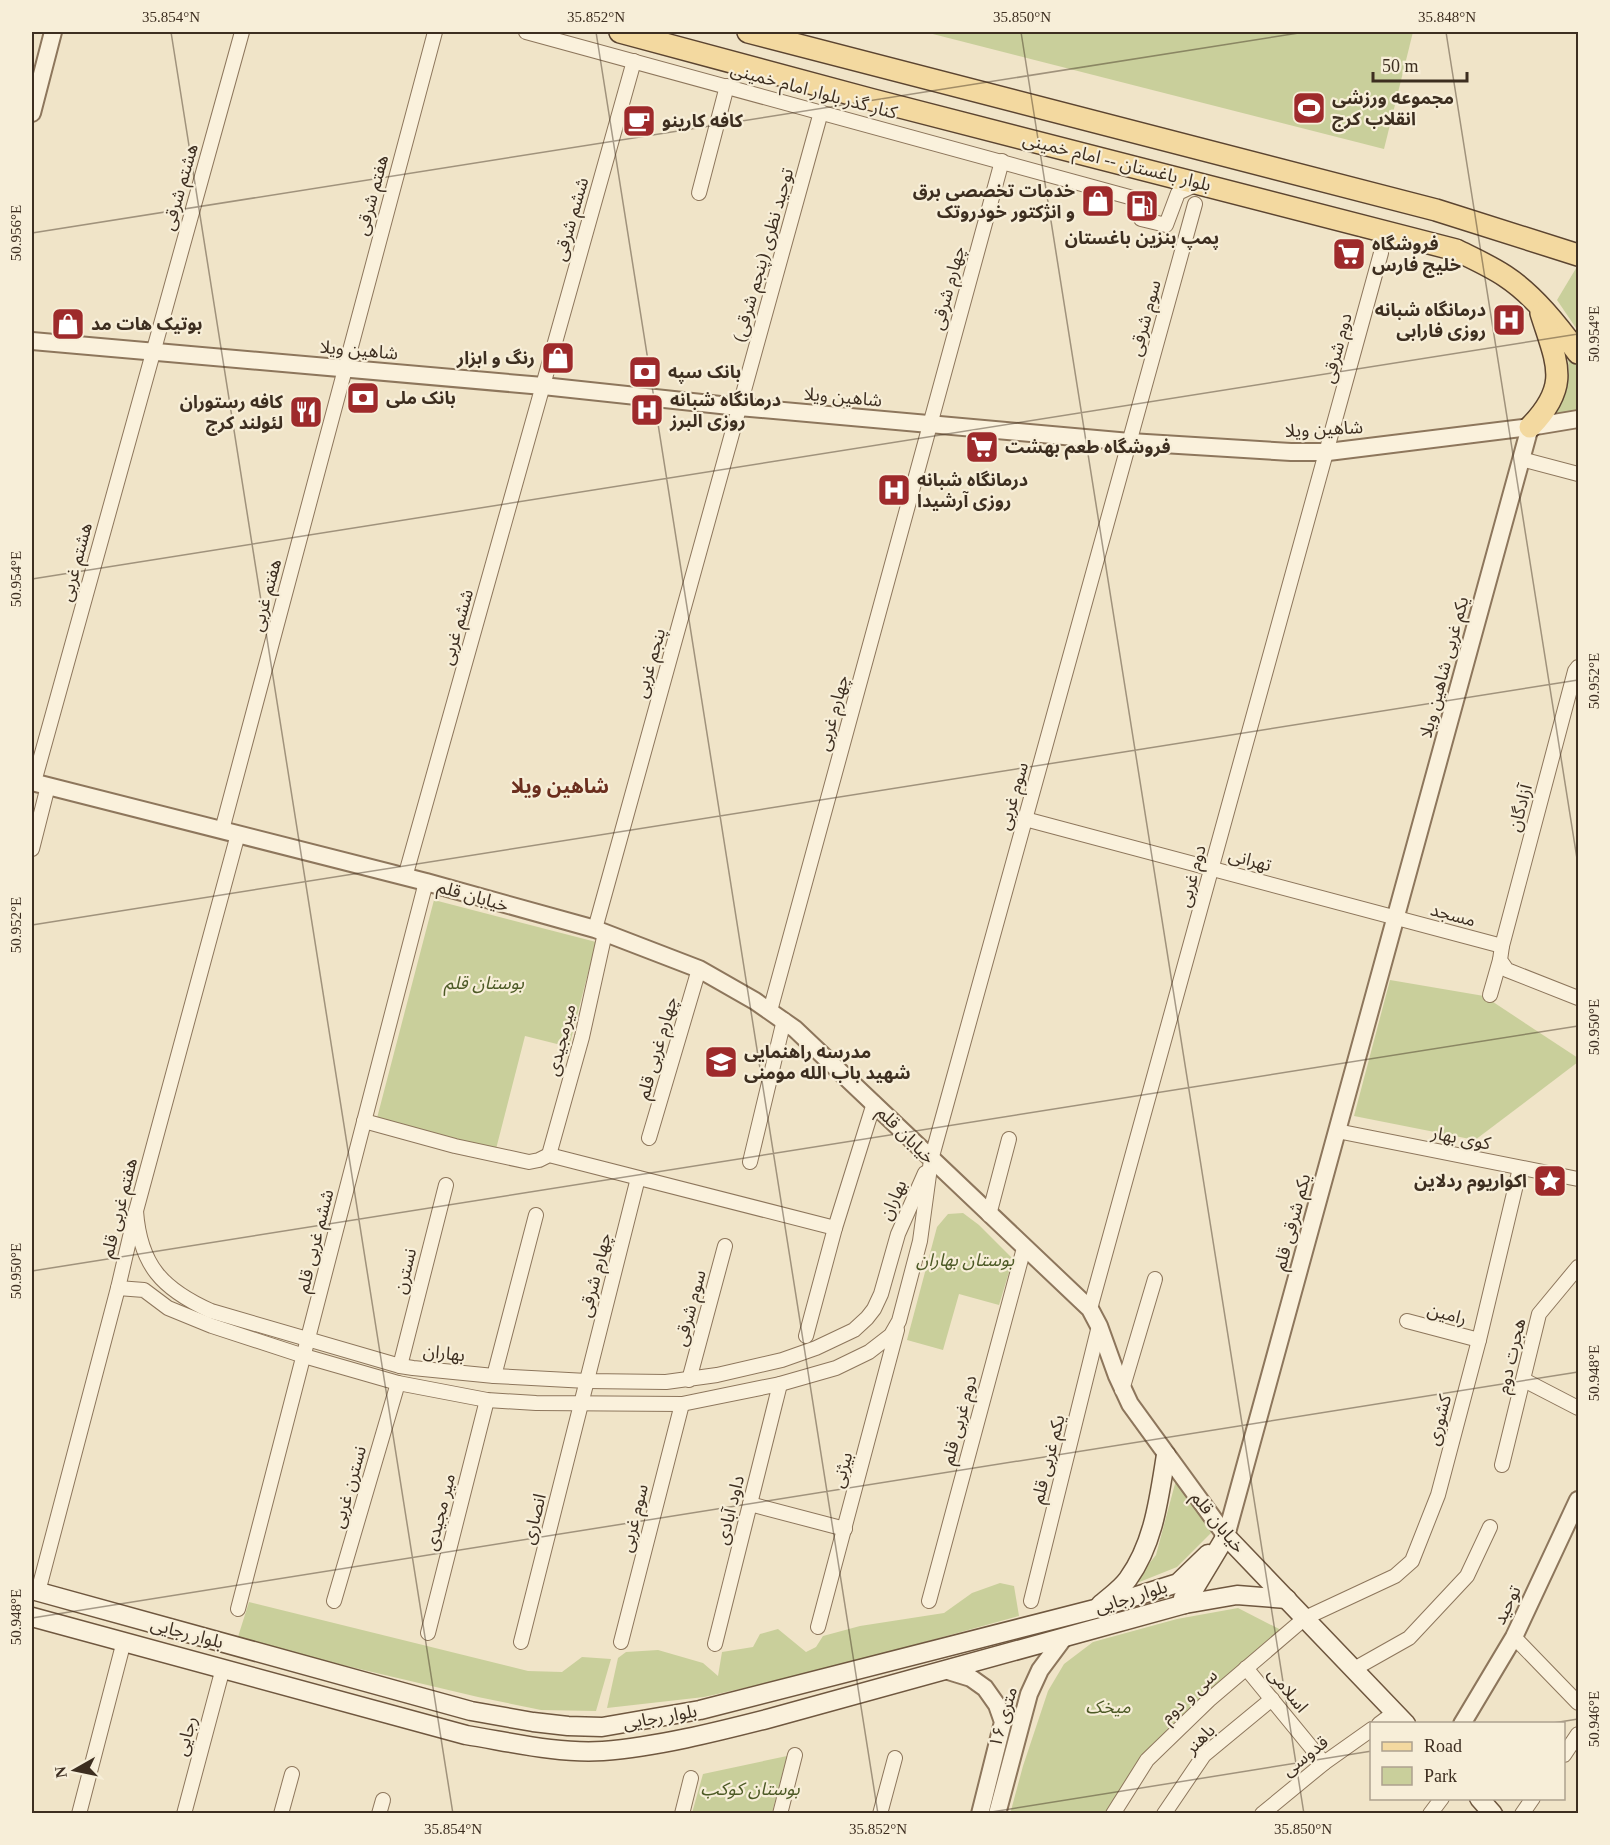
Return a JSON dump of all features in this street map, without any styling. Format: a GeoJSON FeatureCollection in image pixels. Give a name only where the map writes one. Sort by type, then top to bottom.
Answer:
{"type":"FeatureCollection","features":[{"type":"Feature","properties":{"kind":"main road","name":"بلوار باغستان -- امام خمینی"},"geometry":{"type":"LineString","coordinates":[[620,32],[873,100],[1456,250],[1506,277],[1567,336],[1578,353]]}},
{"type":"Feature","properties":{"kind":"main road","name":"بلوار باغستان -- امام خمینی"},"geometry":{"type":"LineString","coordinates":[[748,32],[1436,210],[1578,255]]}},
{"type":"Feature","properties":{"kind":"main road"},"geometry":{"type":"LineString","coordinates":[[976,126],[987,118],[989,112],[985,93]]}},
{"type":"Feature","properties":{"kind":"main road"},"geometry":{"type":"LineString","coordinates":[[1025,139],[1018,125],[1019,117],[1023,109],[1033,105]]}},
{"type":"Feature","properties":{"kind":"main road"},"geometry":{"type":"LineString","coordinates":[[1530,427],[1545,412],[1553,398],[1558,380],[1555,357],[1539,307]]}},
{"type":"Feature","properties":{"kind":"main road"},"geometry":{"type":"LineString","coordinates":[[1095,1609],[1127,1581],[1146,1548],[1158,1504],[1166,1455]]}},
{"type":"Feature","properties":{"kind":"main road","name":"بلوار رجایی"},"geometry":{"type":"LineString","coordinates":[[35,1591],[471,1711],[533,1722],[602,1727],[700,1710],[759,1696],[1095,1609],[1178,1583],[1226,1536]]}},
{"type":"Feature","properties":{"kind":"main road","name":"بلوار رجایی"},"geometry":{"type":"LineString","coordinates":[[32,1617],[466,1735],[548,1748],[603,1751],[709,1734],[1185,1604],[1226,1536]]}},
{"type":"Feature","properties":{"kind":"main road","name":"خیابان قلم"},"geometry":{"type":"LineString","coordinates":[[1226,1536],[1401,1718]]}},
{"type":"Feature","properties":{"kind":"main road"},"geometry":{"type":"LineString","coordinates":[[1178,1583],[1185,1604],[1237,1595],[1287,1599]]}},
{"type":"Feature","properties":{"kind":"main road"},"geometry":{"type":"LineString","coordinates":[[602,1727],[603,1751]]}},
{"type":"Feature","properties":{"kind":"main road"},"geometry":{"type":"LineString","coordinates":[[1481,1800],[1493,1814]]}},
{"type":"Feature","properties":{"kind":"street"},"geometry":{"type":"LineString","coordinates":[[32,113],[53,32]]}},
{"type":"Feature","properties":{"kind":"street","name":"هشتم شرقی"},"geometry":{"type":"LineString","coordinates":[[153,352],[242,32]]}},
{"type":"Feature","properties":{"kind":"street","name":"هفتم شرقی"},"geometry":{"type":"LineString","coordinates":[[345,369],[435,32]]}},
{"type":"Feature","properties":{"kind":"street","name":"کنار گذر بلوار امام خمینی"},"geometry":{"type":"LineString","coordinates":[[526,32],[1133,198],[1141,219],[1166,225],[1178,193],[1199,183]]}},
{"type":"Feature","properties":{"kind":"street","name":"ششم شرقی"},"geometry":{"type":"LineString","coordinates":[[543,386],[634,61]]}},
{"type":"Feature","properties":{"kind":"street"},"geometry":{"type":"LineString","coordinates":[[699,193],[727,86]]}},
{"type":"Feature","properties":{"kind":"street"},"geometry":{"type":"LineString","coordinates":[[866,124],[873,100]]}},
{"type":"Feature","properties":{"kind":"street","name":"توحید نظری (پنجم شرقی)"},"geometry":{"type":"LineString","coordinates":[[739,407],[822,112]]}},
{"type":"Feature","properties":{"kind":"street","name":"چهارم شرقی"},"geometry":{"type":"LineString","coordinates":[[930,424],[1002,161]]}},
{"type":"Feature","properties":{"kind":"street","name":"سوم شرقی"},"geometry":{"type":"LineString","coordinates":[[1130,442],[1195,204]]}},
{"type":"Feature","properties":{"kind":"street","name":"دوم شرقی"},"geometry":{"type":"LineString","coordinates":[[1328,452],[1381,253]]}},
{"type":"Feature","properties":{"kind":"street","name":"شاهین ویلا"},"geometry":{"type":"LineString","coordinates":[[32,341],[543,386],[739,407],[1130,442],[1291,452],[1328,452],[1578,419]]}},
{"type":"Feature","properties":{"kind":"street","name":"هشتم غربی"},"geometry":{"type":"LineString","coordinates":[[32,849],[38,783],[153,352]]}},
{"type":"Feature","properties":{"kind":"street","name":"هفتم غربی"},"geometry":{"type":"LineString","coordinates":[[230,832],[345,369]]}},
{"type":"Feature","properties":{"kind":"street","name":"ششم غربی"},"geometry":{"type":"LineString","coordinates":[[405,877],[543,386]]}},
{"type":"Feature","properties":{"kind":"street","name":"پنجم غربی"},"geometry":{"type":"LineString","coordinates":[[600,931],[739,407]]}},
{"type":"Feature","properties":{"kind":"street","name":"چهارم غربی"},"geometry":{"type":"LineString","coordinates":[[777,1016],[930,424]]}},
{"type":"Feature","properties":{"kind":"street","name":"یکم غربی شاهین ویلا"},"geometry":{"type":"LineString","coordinates":[[1396,918],[1530,427]]}},
{"type":"Feature","properties":{"kind":"street","name":"سوم غربی"},"geometry":{"type":"LineString","coordinates":[[931,1160],[1130,442]]}},
{"type":"Feature","properties":{"kind":"street","name":"دوم غربی"},"geometry":{"type":"LineString","coordinates":[[1090,1309],[1328,452]]}},
{"type":"Feature","properties":{"kind":"street"},"geometry":{"type":"LineString","coordinates":[[1521,459],[1578,474]]}},
{"type":"Feature","properties":{"kind":"street","name":"آزادگان"},"geometry":{"type":"LineString","coordinates":[[1490,995],[1503,959],[1575,671],[1578,667]]}},
{"type":"Feature","properties":{"kind":"street","name":"خیابان قلم"},"geometry":{"type":"LineString","coordinates":[[38,783],[426,882],[600,931],[699,969],[777,1016],[874,1103],[931,1160],[1090,1309],[1099,1326],[1122,1390],[1130,1404],[1226,1536]]}},
{"type":"Feature","properties":{"kind":"street","name":"تهرانی"},"geometry":{"type":"LineString","coordinates":[[1025,819],[1396,918]]}},
{"type":"Feature","properties":{"kind":"street","name":"هفتم غربی قلم"},"geometry":{"type":"LineString","coordinates":[[35,1591],[118,1288],[230,832]]}},
{"type":"Feature","properties":{"kind":"street","name":"ششم غربی قلم"},"geometry":{"type":"LineString","coordinates":[[238,1609],[426,882]]}},
{"type":"Feature","properties":{"kind":"street","name":"مسجد"},"geometry":{"type":"LineString","coordinates":[[1396,918],[1503,959]]}},
{"type":"Feature","properties":{"kind":"street","name":"یکم شرقی قلم"},"geometry":{"type":"LineString","coordinates":[[1226,1536],[1396,918]]}},
{"type":"Feature","properties":{"kind":"street","name":"میرمجیدی"},"geometry":{"type":"LineString","coordinates":[[549,1155],[582,1036],[600,931]]}},
{"type":"Feature","properties":{"kind":"street"},"geometry":{"type":"LineString","coordinates":[[1503,959],[1578,998]]}},
{"type":"Feature","properties":{"kind":"street","name":"چهارم غربی قلم"},"geometry":{"type":"LineString","coordinates":[[649,1138],[699,969]]}},
{"type":"Feature","properties":{"kind":"street"},"geometry":{"type":"LineString","coordinates":[[750,1162],[777,1016]]}},
{"type":"Feature","properties":{"kind":"street"},"geometry":{"type":"LineString","coordinates":[[806,1336],[835,1228],[874,1103]]}},
{"type":"Feature","properties":{"kind":"street"},"geometry":{"type":"LineString","coordinates":[[364,1121],[455,1146],[529,1162],[549,1155],[835,1228]]}},
{"type":"Feature","properties":{"kind":"street","name":"کوی بهار"},"geometry":{"type":"LineString","coordinates":[[1337,1131],[1578,1179]]}},
{"type":"Feature","properties":{"kind":"street"},"geometry":{"type":"LineString","coordinates":[[989,1215],[1009,1139]]}},
{"type":"Feature","properties":{"kind":"street","name":"بهاران"},"geometry":{"type":"LineString","coordinates":[[136,1211],[139,1238],[144,1255],[167,1284],[188,1300],[211,1311],[400,1366],[494,1376],[587,1382],[666,1382],[689,1380],[782,1360],[816,1348],[854,1330],[874,1309],[881,1294],[898,1234],[931,1160]]}},
{"type":"Feature","properties":{"kind":"street","name":"بهاران"},"geometry":{"type":"LineString","coordinates":[[118,1288],[144,1290],[168,1308],[182,1314],[304,1356],[398,1383],[487,1400],[581,1404],[682,1404],[780,1384],[836,1368],[862,1356],[891,1335],[899,1321],[920,1241],[931,1160]]}},
{"type":"Feature","properties":{"kind":"street","name":"کشوری"},"geometry":{"type":"LineString","coordinates":[[1305,1618],[1395,1575],[1412,1561],[1438,1495],[1479,1341],[1520,1168]]}},
{"type":"Feature","properties":{"kind":"street","name":"چهارم شرقی"},"geometry":{"type":"LineString","coordinates":[[581,1404],[638,1178]]}},
{"type":"Feature","properties":{"kind":"street","name":"نسترن"},"geometry":{"type":"LineString","coordinates":[[400,1366],[446,1185]]}},
{"type":"Feature","properties":{"kind":"street"},"geometry":{"type":"LineString","coordinates":[[494,1376],[536,1215]]}},
{"type":"Feature","properties":{"kind":"street"},"geometry":{"type":"LineString","coordinates":[[898,1234],[911,1228],[918,1232],[920,1241]]}},
{"type":"Feature","properties":{"kind":"street","name":"سوم شرقی"},"geometry":{"type":"LineString","coordinates":[[689,1380],[725,1246]]}},
{"type":"Feature","properties":{"kind":"street","name":"دوم غربی قلم"},"geometry":{"type":"LineString","coordinates":[[929,1601],[1024,1248]]}},
{"type":"Feature","properties":{"kind":"street","name":"هجرت دوم"},"geometry":{"type":"LineString","coordinates":[[1502,1465],[1539,1314],[1578,1267]]}},
{"type":"Feature","properties":{"kind":"street"},"geometry":{"type":"LineString","coordinates":[[1122,1390],[1155,1279]]}},
{"type":"Feature","properties":{"kind":"street","name":"بیژنی"},"geometry":{"type":"LineString","coordinates":[[818,1627],[899,1321]]}},
{"type":"Feature","properties":{"kind":"street","name":"رامین"},"geometry":{"type":"LineString","coordinates":[[1407,1321],[1479,1341]]}},
{"type":"Feature","properties":{"kind":"street","name":"یکم غربی قلم"},"geometry":{"type":"LineString","coordinates":[[1031,1601],[1099,1326]]}},
{"type":"Feature","properties":{"kind":"street"},"geometry":{"type":"LineString","coordinates":[[1524,1380],[1578,1408]]}},
{"type":"Feature","properties":{"kind":"street","name":"نسترن غربی"},"geometry":{"type":"LineString","coordinates":[[334,1601],[398,1383]]}},
{"type":"Feature","properties":{"kind":"street","name":"داود آبادی"},"geometry":{"type":"LineString","coordinates":[[715,1644],[780,1384]]}},
{"type":"Feature","properties":{"kind":"street","name":"میر مجیدی"},"geometry":{"type":"LineString","coordinates":[[428,1633],[487,1400]]}},
{"type":"Feature","properties":{"kind":"street","name":"انصاری"},"geometry":{"type":"LineString","coordinates":[[522,1642],[581,1404]]}},
{"type":"Feature","properties":{"kind":"street","name":"سوم غربی"},"geometry":{"type":"LineString","coordinates":[[621,1642],[682,1404]]}},
{"type":"Feature","properties":{"kind":"street","name":"توحید"},"geometry":{"type":"LineString","coordinates":[[1463,1722],[1514,1637],[1578,1500]]}},
{"type":"Feature","properties":{"kind":"street"},"geometry":{"type":"LineString","coordinates":[[750,1504],[845,1529]]}},
{"type":"Feature","properties":{"kind":"street"},"geometry":{"type":"LineString","coordinates":[[1354,1669],[1409,1638],[1467,1576],[1490,1527]]}},
{"type":"Feature","properties":{"kind":"street","name":"سی و دوم"},"geometry":{"type":"LineString","coordinates":[[1113,1814],[1147,1760],[1209,1700],[1305,1618]]}},
{"type":"Feature","properties":{"kind":"street"},"geometry":{"type":"LineString","coordinates":[[1514,1637],[1578,1703]]}},
{"type":"Feature","properties":{"kind":"street","name":"۱۶ متری"},"geometry":{"type":"LineString","coordinates":[[997,1814],[1029,1694],[1040,1670],[1063,1639]]}},
{"type":"Feature","properties":{"kind":"street"},"geometry":{"type":"LineString","coordinates":[[79,1814],[124,1641]]}},
{"type":"Feature","properties":{"kind":"street","name":"رجایی"},"geometry":{"type":"LineString","coordinates":[[183,1814],[223,1668]]}},
{"type":"Feature","properties":{"kind":"street","name":"اسلامی"},"geometry":{"type":"LineString","coordinates":[[1246,1668],[1324,1763]]}},
{"type":"Feature","properties":{"kind":"street","name":"۱۶ متری"},"geometry":{"type":"LineString","coordinates":[[945,1670],[971,1678],[985,1688],[997,1705],[1003,1722],[980,1814]]}},
{"type":"Feature","properties":{"kind":"street","name":"باهنر"},"geometry":{"type":"LineString","coordinates":[[1164,1814],[1204,1755],[1272,1699]]}},
{"type":"Feature","properties":{"kind":"street"},"geometry":{"type":"LineString","coordinates":[[1386,1722],[1401,1718]]}},
{"type":"Feature","properties":{"kind":"street","name":"قدوسی"},"geometry":{"type":"LineString","coordinates":[[1262,1814],[1324,1763],[1370,1730]]}},
{"type":"Feature","properties":{"kind":"street"},"geometry":{"type":"LineString","coordinates":[[1565,1752],[1578,1734]]}},
{"type":"Feature","properties":{"kind":"street"},"geometry":{"type":"LineString","coordinates":[[780,1814],[795,1755]]}},
{"type":"Feature","properties":{"kind":"street"},"geometry":{"type":"LineString","coordinates":[[880,1814],[895,1758]]}},
{"type":"Feature","properties":{"kind":"street"},"geometry":{"type":"LineString","coordinates":[[281,1814],[292,1774]]}},
{"type":"Feature","properties":{"kind":"street"},"geometry":{"type":"LineString","coordinates":[[682,1814],[691,1778]]}},
{"type":"Feature","properties":{"kind":"street"},"geometry":{"type":"LineString","coordinates":[[1430,1814],[1440,1800]]}},
{"type":"Feature","properties":{"kind":"street"},"geometry":{"type":"LineString","coordinates":[[1522,1814],[1532,1800]]}},
{"type":"Feature","properties":{"kind":"green space","name":"مجموعه ورزشی انقلاب کرج"},"geometry":{"type":"Polygon","coordinates":[[[925,32],[1413,32],[1384,149],[925,32]]]}},
{"type":"Feature","properties":{"kind":"green space"},"geometry":{"type":"Polygon","coordinates":[[[1578,265],[1578,331],[1557,300],[1578,265]]]}},
{"type":"Feature","properties":{"kind":"green space"},"geometry":{"type":"Polygon","coordinates":[[[1568,355],[1578,367],[1578,412],[1551,418],[1562,403],[1567,389],[1568,355]]]}},
{"type":"Feature","properties":{"kind":"green space","name":"بوستان قلم"},"geometry":{"type":"Polygon","coordinates":[[[434,900],[596,942],[569,1047],[525,1036],[496,1149],[377,1118],[434,900]]]}},
{"type":"Feature","properties":{"kind":"green space"},"geometry":{"type":"Polygon","coordinates":[[[1390,980],[1484,996],[1578,1058],[1578,1062],[1475,1140],[1354,1116],[1390,980]]]}},
{"type":"Feature","properties":{"kind":"green space","name":"بوستان بهاران"},"geometry":{"type":"Polygon","coordinates":[[[963,1213],[979,1225],[1013,1259],[999,1305],[959,1294],[943,1350],[907,1340],[937,1227],[948,1214],[963,1213]]]}},
{"type":"Feature","properties":{"kind":"green space"},"geometry":{"type":"Polygon","coordinates":[[[1176,1480],[1212,1532],[1177,1567],[1132,1585],[1156,1555],[1176,1480]]]}},
{"type":"Feature","properties":{"kind":"green space"},"geometry":{"type":"Polygon","coordinates":[[[1000,1583],[1014,1586],[1019,1616],[816,1672],[704,1697],[607,1708],[618,1658],[626,1652],[658,1650],[703,1663],[718,1676],[722,1652],[753,1647],[760,1634],[778,1629],[806,1652],[816,1647],[823,1636],[860,1626],[944,1613],[972,1593],[1000,1583]]]}},
{"type":"Feature","properties":{"kind":"green space"},"geometry":{"type":"Polygon","coordinates":[[[249,1602],[528,1671],[562,1672],[582,1657],[611,1659],[596,1711],[541,1710],[237,1640],[249,1602]]]}},
{"type":"Feature","properties":{"kind":"green space","name":"میخک"},"geometry":{"type":"Polygon","coordinates":[[[1238,1608],[1281,1630],[1169,1727],[1125,1782],[1107,1813],[1010,1814],[1048,1691],[1064,1664],[1093,1642],[1177,1619],[1238,1608]]]}},
{"type":"Feature","properties":{"kind":"green space","name":"بوستان کوکب"},"geometry":{"type":"Polygon","coordinates":[[[787,1756],[772,1813],[692,1813],[703,1774],[787,1756]]]}},
{"type":"Feature","properties":{"kind":"place","name":"مجموعه ورزشی انقلاب کرج"},"geometry":{"type":"Point","coordinates":[1309,108]}},
{"type":"Feature","properties":{"kind":"place","name":"کافه کارینو"},"geometry":{"type":"Point","coordinates":[639,121]}},
{"type":"Feature","properties":{"kind":"place","name":"خدمات تخصصی برق و انژکتور خودروتک"},"geometry":{"type":"Point","coordinates":[1098,201]}},
{"type":"Feature","properties":{"kind":"place","name":"پمپ بنزین باغستان"},"geometry":{"type":"Point","coordinates":[1142,206]}},
{"type":"Feature","properties":{"kind":"place","name":"فروشگاه خلیج فارس"},"geometry":{"type":"Point","coordinates":[1349,254]}},
{"type":"Feature","properties":{"kind":"place","name":"درمانگاه شبانه روزی فارابی"},"geometry":{"type":"Point","coordinates":[1509,320]}},
{"type":"Feature","properties":{"kind":"place","name":"بوتیک هات مد"},"geometry":{"type":"Point","coordinates":[68,324]}},
{"type":"Feature","properties":{"kind":"place","name":"رنگ و ابزار"},"geometry":{"type":"Point","coordinates":[558,358]}},
{"type":"Feature","properties":{"kind":"place","name":"بانک سپه"},"geometry":{"type":"Point","coordinates":[645,372]}},
{"type":"Feature","properties":{"kind":"place","name":"بانک ملی"},"geometry":{"type":"Point","coordinates":[363,398]}},
{"type":"Feature","properties":{"kind":"place","name":"درمانگاه شبانه روزی البرز"},"geometry":{"type":"Point","coordinates":[647,410]}},
{"type":"Feature","properties":{"kind":"place","name":"کافه رستوران لئولند کرج"},"geometry":{"type":"Point","coordinates":[306,412]}},
{"type":"Feature","properties":{"kind":"place","name":"فروشگاه طعم بهشت"},"geometry":{"type":"Point","coordinates":[982,447]}},
{"type":"Feature","properties":{"kind":"place","name":"درمانگاه شبانه روزی آرشیدا"},"geometry":{"type":"Point","coordinates":[894,490]}},
{"type":"Feature","properties":{"kind":"place","name":"مدرسه راهنمایی شهید باب الله مومنی"},"geometry":{"type":"Point","coordinates":[721,1062]}},
{"type":"Feature","properties":{"kind":"place","name":"اکواریوم ردلاین"},"geometry":{"type":"Point","coordinates":[1550,1181]}},
{"type":"Feature","properties":{"kind":"district","name":"شاهین ویلا"},"geometry":{"type":"Point","coordinates":[560,786]}}]}
